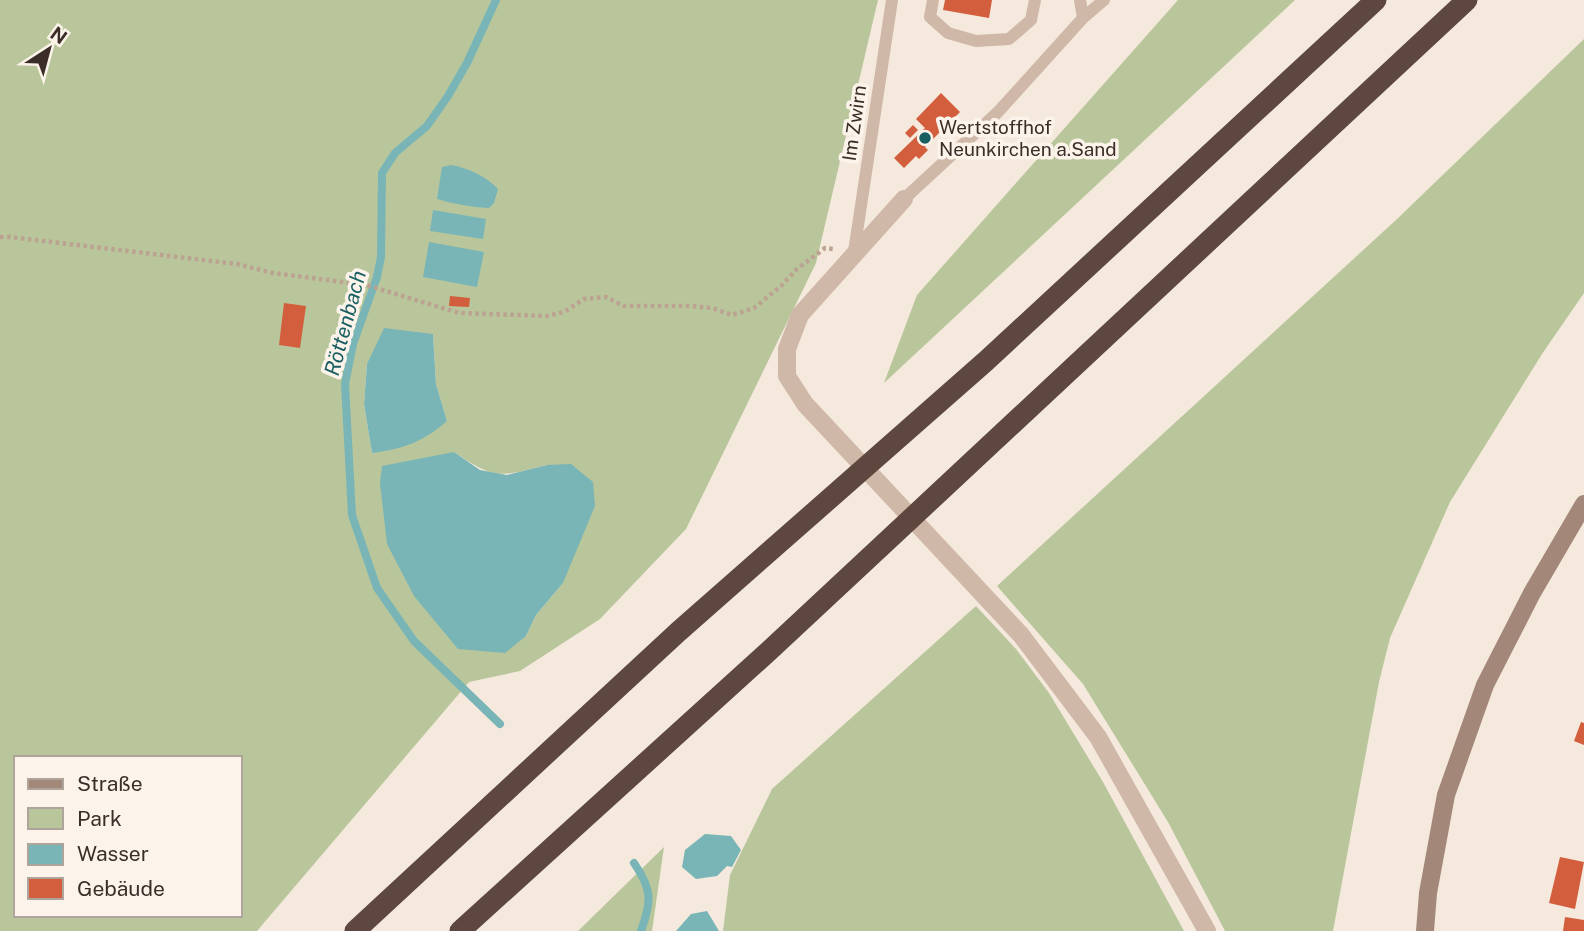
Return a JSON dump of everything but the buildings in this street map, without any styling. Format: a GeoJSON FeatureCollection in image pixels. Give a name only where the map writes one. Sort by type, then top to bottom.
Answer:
{"type":"FeatureCollection","features":[{"type":"Feature","properties":{"kind":"highway"},"geometry":{"type":"LineString","coordinates":[[355,931],[678,632],[986,361],[1376,0]]}},
{"type":"Feature","properties":{"kind":"highway"},"geometry":{"type":"LineString","coordinates":[[460,931],[770,650],[1467,0]]}},
{"type":"Feature","properties":{"kind":"main road"},"geometry":{"type":"LineString","coordinates":[[1425,931],[1428,892],[1446,795],[1485,685],[1532,593],[1584,504]]}},
{"type":"Feature","properties":{"kind":"street"},"geometry":{"type":"LineString","coordinates":[[904,199],[800,315],[787,349],[787,376],[805,404],[1021,635],[1098,737],[1207,931]]}},
{"type":"Feature","properties":{"kind":"lane","name":"Im Zwirn"},"geometry":{"type":"LineString","coordinates":[[854,252],[892,0]]}},
{"type":"Feature","properties":{"kind":"lane"},"geometry":{"type":"LineString","coordinates":[[933,0],[930,17],[948,33],[976,41],[1009,39],[1031,20],[1035,0]]}},
{"type":"Feature","properties":{"kind":"lane"},"geometry":{"type":"LineString","coordinates":[[1080,0],[1083,18]]}},
{"type":"Feature","properties":{"kind":"lane"},"geometry":{"type":"LineString","coordinates":[[904,199],[998,112],[1083,18],[1104,0]]}},
{"type":"Feature","properties":{"kind":"path"},"geometry":{"type":"LineString","coordinates":[[0,237],[237,264],[273,273],[366,285],[459,313],[547,316],[564,312],[584,299],[606,296],[624,306],[691,306],[712,308],[732,315],[754,308],[825,248],[854,252]]}},
{"type":"Feature","properties":{"kind":"green space"},"geometry":{"type":"Polygon","coordinates":[[[0,0],[878,0],[816,263],[686,529],[600,619],[520,671],[469,682],[257,931],[0,931],[0,0]],[[433,334],[367,364],[364,404],[372,453],[447,421],[436,384],[433,334]],[[454,452],[526,636],[536,615],[563,583],[547,465],[498,474],[479,468],[454,452]]]}},
{"type":"Feature","properties":{"kind":"green space"},"geometry":{"type":"Polygon","coordinates":[[[1178,0],[1295,0],[884,383],[917,295],[1178,0]]]}},
{"type":"Feature","properties":{"kind":"green space"},"geometry":{"type":"Polygon","coordinates":[[[1584,39],[1584,293],[1542,354],[1450,502],[1390,638],[1379,682],[1333,931],[1225,931],[1168,822],[1083,684],[997,586],[1396,220],[1584,39]]]}},
{"type":"Feature","properties":{"kind":"green space"},"geometry":{"type":"Polygon","coordinates":[[[976,606],[1016,649],[1049,693],[1103,782],[1184,931],[723,931],[730,875],[772,789],[976,606]]]}},
{"type":"Feature","properties":{"kind":"green space"},"geometry":{"type":"Polygon","coordinates":[[[664,847],[652,931],[578,931],[664,847]]]}},
{"type":"Feature","properties":{"kind":"water"},"geometry":{"type":"Polygon","coordinates":[[[451,165],[476,173],[498,189],[494,203],[489,208],[437,199],[442,167],[451,165]]]}},
{"type":"Feature","properties":{"kind":"water"},"geometry":{"type":"Polygon","coordinates":[[[433,210],[486,219],[483,239],[430,231],[433,210]]]}},
{"type":"Feature","properties":{"kind":"water"},"geometry":{"type":"Polygon","coordinates":[[[429,242],[484,252],[477,287],[423,277],[429,242]]]}},
{"type":"Feature","properties":{"kind":"water"},"geometry":{"type":"Polygon","coordinates":[[[384,328],[433,334],[436,384],[447,421],[412,443],[372,453],[364,404],[367,364],[384,328]]]}},
{"type":"Feature","properties":{"kind":"water"},"geometry":{"type":"Polygon","coordinates":[[[454,452],[480,470],[507,475],[547,465],[571,464],[593,482],[595,506],[563,583],[536,615],[526,636],[505,653],[458,649],[414,596],[387,544],[380,483],[382,466],[454,452]]]}},
{"type":"Feature","properties":{"kind":"water"},"geometry":{"type":"Polygon","coordinates":[[[705,834],[731,836],[741,850],[732,867],[727,866],[717,876],[696,879],[682,867],[685,850],[705,834]]]}},
{"type":"Feature","properties":{"kind":"water"},"geometry":{"type":"Polygon","coordinates":[[[707,911],[719,931],[676,931],[691,914],[707,911]]]}},
{"type":"Feature","properties":{"kind":"waterway","name":"Röttenbach"},"geometry":{"type":"LineString","coordinates":[[496,0],[467,63],[448,96],[427,126],[395,153],[382,173],[381,257],[377,277],[353,344],[345,384],[352,515],[377,588],[414,641],[500,724]]}},
{"type":"Feature","properties":{"kind":"waterway","name":"Röttenbach"},"geometry":{"type":"LineString","coordinates":[[634,863],[644,880],[648,896],[641,931]]}},
{"type":"Feature","properties":{"kind":"place","name":"Wertstoffhof Neunkirchen a.Sand"},"geometry":{"type":"Point","coordinates":[925,138]}}]}
